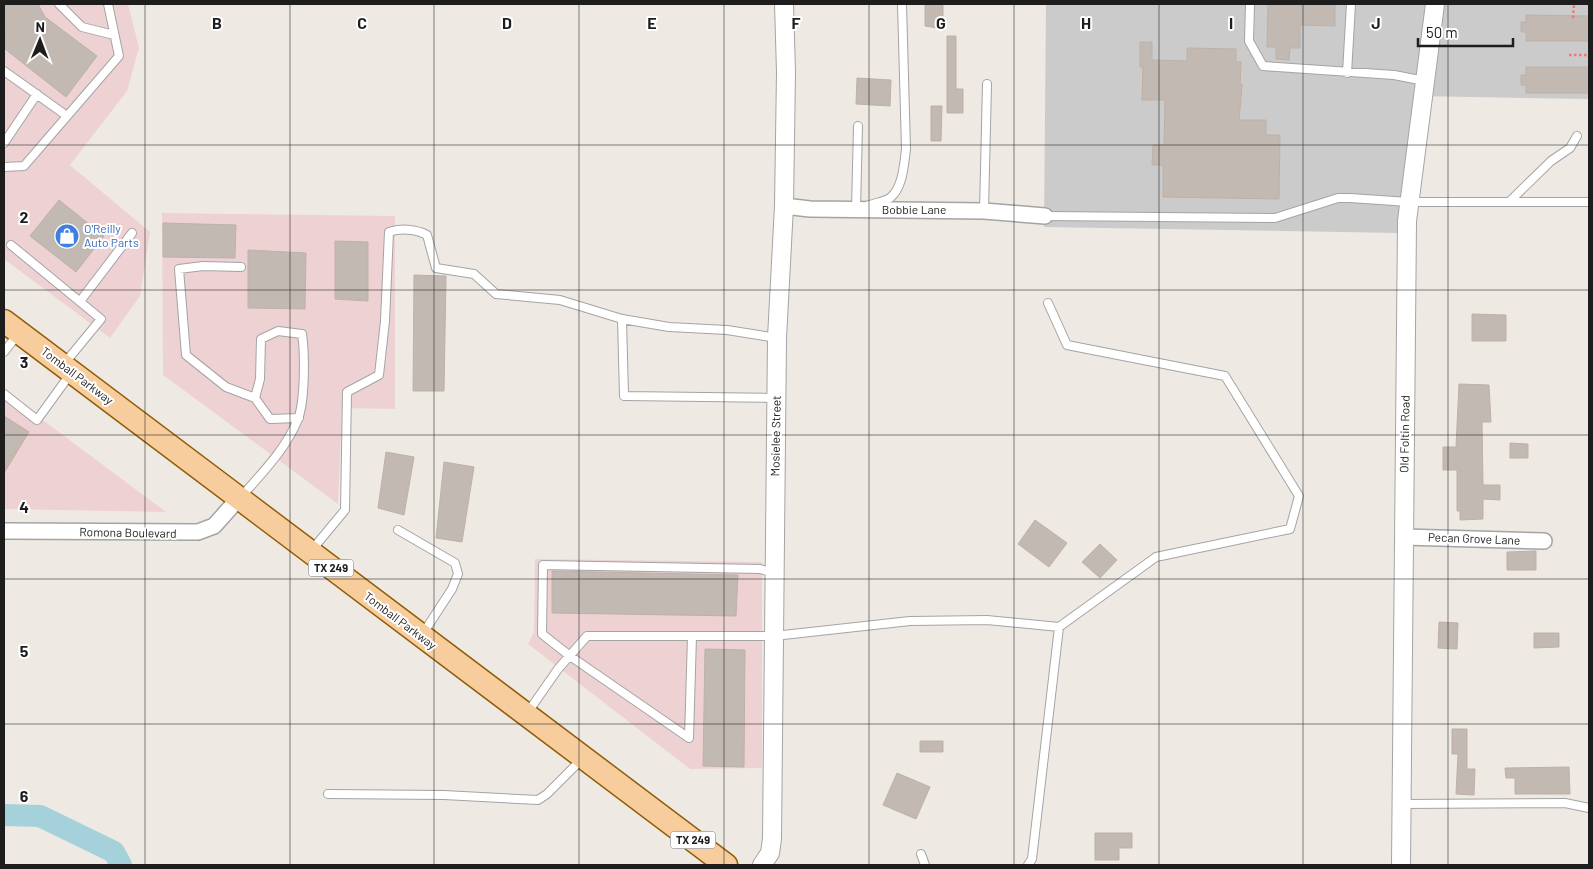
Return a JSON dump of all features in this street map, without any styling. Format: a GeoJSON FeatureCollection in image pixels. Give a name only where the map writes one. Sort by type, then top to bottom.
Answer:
{"type":"FeatureCollection","features":[{"type":"Feature","properties":{"kind":"main road","name":"Tomball Parkway"},"geometry":{"type":"LineString","coordinates":[[11,327],[583,758],[718,863]]}},
{"type":"Feature","properties":{"kind":"street","name":"Mosielee Street"},"geometry":{"type":"LineString","coordinates":[[762,865],[770,852],[772,839],[777,338],[784,206],[786,72],[784,4]]}},
{"type":"Feature","properties":{"kind":"street","name":"Old Foltin Road"},"geometry":{"type":"LineString","coordinates":[[1400,865],[1407,221],[1435,4]]}},
{"type":"Feature","properties":{"kind":"street","name":"Bobbie Lane"},"geometry":{"type":"LineString","coordinates":[[784,206],[854,210],[984,211],[1045,216]]}},
{"type":"Feature","properties":{"kind":"street","name":"Romona Boulevard"},"geometry":{"type":"LineString","coordinates":[[4,531],[198,532],[214,526],[239,498]]}},
{"type":"Feature","properties":{"kind":"street","name":"Pecan Grove Lane"},"geometry":{"type":"LineString","coordinates":[[1404,537],[1544,541]]}},
{"type":"Feature","properties":{"kind":"lane"},"geometry":{"type":"LineString","coordinates":[[59,4],[82,27],[114,35]]}},
{"type":"Feature","properties":{"kind":"lane"},"geometry":{"type":"LineString","coordinates":[[4,167],[24,166],[119,56],[108,4]]}},
{"type":"Feature","properties":{"kind":"lane"},"geometry":{"type":"LineString","coordinates":[[858,126],[854,210],[890,197],[899,185],[904,168],[906,149],[902,4]]}},
{"type":"Feature","properties":{"kind":"lane"},"geometry":{"type":"LineString","coordinates":[[1250,4],[1250,41],[1263,66],[1394,76],[1424,81]]}},
{"type":"Feature","properties":{"kind":"lane"},"geometry":{"type":"LineString","coordinates":[[1347,73],[1351,4]]}},
{"type":"Feature","properties":{"kind":"lane"},"geometry":{"type":"LineString","coordinates":[[4,71],[67,116]]}},
{"type":"Feature","properties":{"kind":"lane"},"geometry":{"type":"LineString","coordinates":[[984,211],[987,84]]}},
{"type":"Feature","properties":{"kind":"lane"},"geometry":{"type":"LineString","coordinates":[[4,143],[37,94]]}},
{"type":"Feature","properties":{"kind":"lane"},"geometry":{"type":"LineString","coordinates":[[1510,201],[1551,161],[1570,148],[1577,136]]}},
{"type":"Feature","properties":{"kind":"lane"},"geometry":{"type":"LineString","coordinates":[[1045,216],[1275,218],[1338,198],[1409,202],[1589,202]]}},
{"type":"Feature","properties":{"kind":"lane"},"geometry":{"type":"LineString","coordinates":[[310,552],[345,510],[347,392],[378,374],[385,321],[389,232],[395,230],[420,231],[429,240],[436,268],[474,274],[496,294],[560,300],[622,318],[669,327],[727,330],[777,338]]}},
{"type":"Feature","properties":{"kind":"lane"},"geometry":{"type":"LineString","coordinates":[[81,300],[132,233]]}},
{"type":"Feature","properties":{"kind":"lane"},"geometry":{"type":"LineString","coordinates":[[4,394],[37,420],[67,369],[101,319],[81,300],[11,245]]}},
{"type":"Feature","properties":{"kind":"lane"},"geometry":{"type":"LineString","coordinates":[[241,266],[203,266],[180,269],[186,354],[226,387],[255,398],[270,419],[299,418]]}},
{"type":"Feature","properties":{"kind":"lane"},"geometry":{"type":"LineString","coordinates":[[526,716],[587,636],[774,636],[910,621],[987,620],[1059,627],[1156,557],[1290,529],[1299,496],[1224,376],[1067,345],[1048,303]]}},
{"type":"Feature","properties":{"kind":"lane"},"geometry":{"type":"LineString","coordinates":[[622,318],[624,396],[776,398]]}},
{"type":"Feature","properties":{"kind":"lane"},"geometry":{"type":"LineString","coordinates":[[4,352],[11,327]]}},
{"type":"Feature","properties":{"kind":"lane"},"geometry":{"type":"LineString","coordinates":[[239,498],[276,457],[299,418],[305,358],[302,334],[278,332],[260,339],[260,379],[255,398]]}},
{"type":"Feature","properties":{"kind":"lane"},"geometry":{"type":"LineString","coordinates":[[398,530],[454,564],[458,574],[452,589],[421,636]]}},
{"type":"Feature","properties":{"kind":"lane"},"geometry":{"type":"LineString","coordinates":[[692,636],[689,738],[570,656],[542,634],[543,566],[760,570],[774,573]]}},
{"type":"Feature","properties":{"kind":"lane"},"geometry":{"type":"LineString","coordinates":[[1028,865],[1032,858],[1059,627]]}},
{"type":"Feature","properties":{"kind":"lane"},"geometry":{"type":"LineString","coordinates":[[328,794],[478,796],[538,800],[547,794],[583,758]]}},
{"type":"Feature","properties":{"kind":"lane"},"geometry":{"type":"LineString","coordinates":[[1401,804],[1565,803],[1589,808]]}},
{"type":"Feature","properties":{"kind":"lane"},"geometry":{"type":"LineString","coordinates":[[920,854],[925,865]]}},
{"type":"Feature","properties":{"kind":"path"},"geometry":{"type":"LineString","coordinates":[[1573,18],[1574,4]]}},
{"type":"Feature","properties":{"kind":"path"},"geometry":{"type":"LineString","coordinates":[[1569,55],[1589,56]]}},
{"type":"Feature","properties":{"kind":"shaded area"},"geometry":{"type":"Polygon","coordinates":[[[4,4],[128,4],[139,48],[127,91],[70,165],[150,232],[140,296],[110,338],[4,259],[4,4]]]}},
{"type":"Feature","properties":{"kind":"shaded area"},"geometry":{"type":"Polygon","coordinates":[[[1046,4],[1589,4],[1589,99],[1415,96],[1398,233],[1044,227],[1046,4]]]}},
{"type":"Feature","properties":{"kind":"shaded area"},"geometry":{"type":"Polygon","coordinates":[[[162,213],[395,216],[395,409],[342,408],[338,504],[163,375],[162,213]]]}},
{"type":"Feature","properties":{"kind":"shaded area"},"geometry":{"type":"Polygon","coordinates":[[[4,391],[166,512],[4,509],[4,391]]]}},
{"type":"Feature","properties":{"kind":"shaded area"},"geometry":{"type":"Polygon","coordinates":[[[535,559],[762,562],[762,768],[690,769],[528,644],[534,632],[535,559]]]}},
{"type":"Feature","properties":{"kind":"building"},"geometry":{"type":"Polygon","coordinates":[[[4,4],[38,4],[45,17],[97,56],[66,97],[5,49],[4,4]]]}},
{"type":"Feature","properties":{"kind":"building"},"geometry":{"type":"Polygon","coordinates":[[[925,4],[943,4],[943,29],[925,26],[925,4]]]}},
{"type":"Feature","properties":{"kind":"building"},"geometry":{"type":"Polygon","coordinates":[[[1268,4],[1335,4],[1335,26],[1300,25],[1300,48],[1290,48],[1289,60],[1276,59],[1276,47],[1267,47],[1268,4]]]}},
{"type":"Feature","properties":{"kind":"building"},"geometry":{"type":"Polygon","coordinates":[[[1526,15],[1589,16],[1589,41],[1526,41],[1526,32],[1521,32],[1521,22],[1526,22],[1526,15]]]}},
{"type":"Feature","properties":{"kind":"building"},"geometry":{"type":"Polygon","coordinates":[[[947,36],[956,36],[956,89],[963,89],[963,113],[947,113],[947,36]]]}},
{"type":"Feature","properties":{"kind":"building"},"geometry":{"type":"Polygon","coordinates":[[[1140,42],[1152,42],[1152,60],[1187,61],[1187,48],[1236,49],[1236,62],[1241,62],[1240,84],[1242,84],[1239,120],[1266,120],[1266,135],[1280,135],[1279,199],[1163,197],[1163,165],[1152,165],[1153,145],[1164,145],[1165,100],[1142,100],[1143,67],[1140,67],[1140,42]]]}},
{"type":"Feature","properties":{"kind":"building"},"geometry":{"type":"Polygon","coordinates":[[[1526,67],[1589,67],[1589,93],[1526,93],[1526,85],[1521,85],[1521,75],[1526,75],[1526,67]]]}},
{"type":"Feature","properties":{"kind":"building"},"geometry":{"type":"Polygon","coordinates":[[[857,78],[891,80],[890,106],[856,104],[857,78]]]}},
{"type":"Feature","properties":{"kind":"building"},"geometry":{"type":"Polygon","coordinates":[[[931,106],[942,106],[941,141],[931,141],[931,106]]]}},
{"type":"Feature","properties":{"kind":"building","name":"O'Reilly Auto Parts"},"geometry":{"type":"Polygon","coordinates":[[[59,200],[104,236],[76,272],[30,236],[59,200]]]}},
{"type":"Feature","properties":{"kind":"building"},"geometry":{"type":"Polygon","coordinates":[[[163,223],[236,225],[235,258],[163,257],[163,223]]]}},
{"type":"Feature","properties":{"kind":"building"},"geometry":{"type":"Polygon","coordinates":[[[335,241],[368,242],[368,301],[335,299],[335,241]]]}},
{"type":"Feature","properties":{"kind":"building"},"geometry":{"type":"Polygon","coordinates":[[[248,250],[306,253],[305,309],[248,308],[248,250]]]}},
{"type":"Feature","properties":{"kind":"building"},"geometry":{"type":"Polygon","coordinates":[[[414,275],[446,276],[444,391],[413,391],[414,275]]]}},
{"type":"Feature","properties":{"kind":"building"},"geometry":{"type":"Polygon","coordinates":[[[1472,314],[1506,315],[1506,341],[1472,341],[1472,314]]]}},
{"type":"Feature","properties":{"kind":"building"},"geometry":{"type":"Polygon","coordinates":[[[1459,384],[1489,385],[1491,422],[1482,422],[1483,485],[1500,485],[1500,500],[1483,499],[1483,519],[1460,520],[1460,511],[1457,511],[1457,470],[1443,470],[1443,447],[1456,447],[1459,384]]]}},
{"type":"Feature","properties":{"kind":"building"},"geometry":{"type":"Polygon","coordinates":[[[4,416],[29,432],[4,473],[4,416]]]}},
{"type":"Feature","properties":{"kind":"building"},"geometry":{"type":"Polygon","coordinates":[[[1510,443],[1528,444],[1528,458],[1510,458],[1510,443]]]}},
{"type":"Feature","properties":{"kind":"building"},"geometry":{"type":"Polygon","coordinates":[[[386,452],[414,457],[404,515],[378,508],[386,452]]]}},
{"type":"Feature","properties":{"kind":"building"},"geometry":{"type":"Polygon","coordinates":[[[444,462],[474,467],[462,542],[436,538],[444,462]]]}},
{"type":"Feature","properties":{"kind":"building"},"geometry":{"type":"Polygon","coordinates":[[[1035,520],[1067,543],[1049,567],[1018,544],[1035,520]]]}},
{"type":"Feature","properties":{"kind":"building"},"geometry":{"type":"Polygon","coordinates":[[[1100,544],[1117,560],[1100,578],[1082,562],[1100,544]]]}},
{"type":"Feature","properties":{"kind":"building"},"geometry":{"type":"Polygon","coordinates":[[[1536,551],[1536,570],[1507,570],[1507,552],[1536,551]]]}},
{"type":"Feature","properties":{"kind":"building"},"geometry":{"type":"Polygon","coordinates":[[[552,571],[738,575],[736,616],[552,613],[552,571]]]}},
{"type":"Feature","properties":{"kind":"building"},"geometry":{"type":"Polygon","coordinates":[[[1439,622],[1458,623],[1457,649],[1438,648],[1439,622]]]}},
{"type":"Feature","properties":{"kind":"building"},"geometry":{"type":"Polygon","coordinates":[[[1534,633],[1559,633],[1559,647],[1534,648],[1534,633]]]}},
{"type":"Feature","properties":{"kind":"building"},"geometry":{"type":"Polygon","coordinates":[[[705,649],[745,650],[744,767],[703,766],[705,649]]]}},
{"type":"Feature","properties":{"kind":"building"},"geometry":{"type":"Polygon","coordinates":[[[1452,729],[1467,729],[1467,769],[1475,769],[1474,795],[1456,794],[1458,754],[1452,754],[1452,729]]]}},
{"type":"Feature","properties":{"kind":"building"},"geometry":{"type":"Polygon","coordinates":[[[920,741],[943,741],[943,752],[920,752],[920,741]]]}},
{"type":"Feature","properties":{"kind":"building"},"geometry":{"type":"Polygon","coordinates":[[[1569,767],[1570,794],[1515,794],[1515,778],[1506,778],[1505,768],[1569,767]]]}},
{"type":"Feature","properties":{"kind":"building"},"geometry":{"type":"Polygon","coordinates":[[[897,773],[930,787],[916,819],[883,805],[897,773]]]}},
{"type":"Feature","properties":{"kind":"building"},"geometry":{"type":"Polygon","coordinates":[[[1095,833],[1132,833],[1132,848],[1119,848],[1119,860],[1095,860],[1095,833]]]}},
{"type":"Feature","properties":{"kind":"waterway"},"geometry":{"type":"LineString","coordinates":[[4,815],[40,816],[114,852],[121,865]]}},
{"type":"Feature","properties":{"kind":"place","name":"O'Reilly Auto Parts"},"geometry":{"type":"Point","coordinates":[67,236]}}]}
